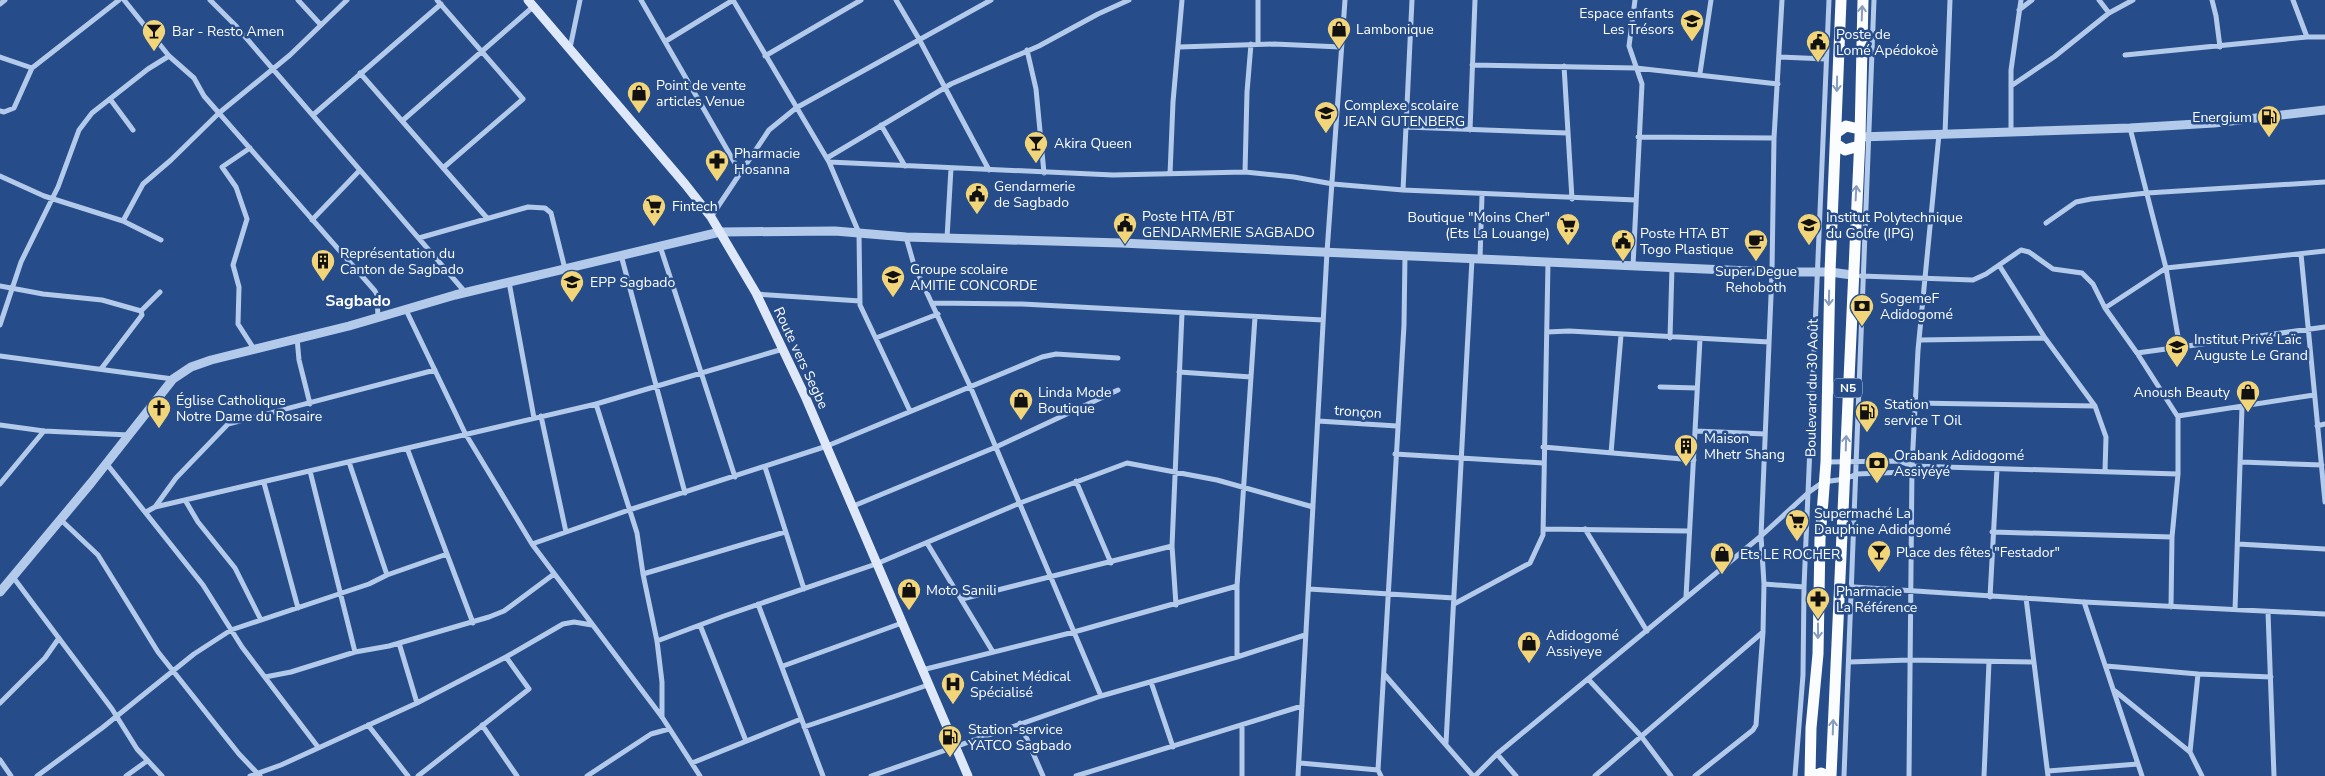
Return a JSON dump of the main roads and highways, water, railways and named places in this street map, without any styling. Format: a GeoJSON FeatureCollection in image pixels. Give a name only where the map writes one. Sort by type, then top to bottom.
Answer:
{"type":"FeatureCollection","features":[{"type":"Feature","properties":{"kind":"highway","name":"Boulevard du 30 Août"},"geometry":{"type":"LineString","coordinates":[[1810,776],[1811,728],[1818,654],[1819,585],[1826,462],[1824,272],[1836,138],[1841,0]]}},
{"type":"Feature","properties":{"kind":"highway","name":"N5"},"geometry":{"type":"LineString","coordinates":[[1831,776],[1845,479],[1852,275],[1861,137],[1863,0]]}},
{"type":"Feature","properties":{"kind":"highway"},"geometry":{"type":"LineString","coordinates":[[1846,126],[1856,126],[1861,137],[1845,150],[1836,138],[1846,126]]}},
{"type":"Feature","properties":{"kind":"highway"},"geometry":{"type":"LineString","coordinates":[[1830,576],[1836,578],[1839,586],[1834,594],[1826,594],[1819,585],[1823,577],[1830,576]]}},
{"type":"Feature","properties":{"kind":"highway"},"geometry":{"type":"LineString","coordinates":[[1814,776],[1821,773],[1827,776]]}},
{"type":"Feature","properties":{"kind":"main road","name":"Route vers Segbe"},"geometry":{"type":"LineString","coordinates":[[531,3],[677,174],[711,217],[756,294],[784,349],[827,446],[851,506],[968,776]]}},
{"type":"Feature","properties":{"kind":"place","name":"Espace enfants Les Trésors"},"geometry":{"type":"Point","coordinates":[1692,42]}},
{"type":"Feature","properties":{"kind":"place","name":"Lambonique"},"geometry":{"type":"Point","coordinates":[1339,50]}},
{"type":"Feature","properties":{"kind":"place","name":"Bar - Resto Amen"},"geometry":{"type":"Point","coordinates":[154,52]}},
{"type":"Feature","properties":{"kind":"place","name":"Poste de Lomé Apédokoè"},"geometry":{"type":"Point","coordinates":[1818,63]}},
{"type":"Feature","properties":{"kind":"place","name":"Point de vente articles Venue"},"geometry":{"type":"Point","coordinates":[639,114]}},
{"type":"Feature","properties":{"kind":"place","name":"Complexe scolaire JEAN GUTENBERG"},"geometry":{"type":"Point","coordinates":[1326,134]}},
{"type":"Feature","properties":{"kind":"place","name":"Energium"},"geometry":{"type":"Point","coordinates":[2269,138]}},
{"type":"Feature","properties":{"kind":"place","name":"Akira Queen"},"geometry":{"type":"Point","coordinates":[1036,164]}},
{"type":"Feature","properties":{"kind":"place","name":"Pharmacie Hosanna"},"geometry":{"type":"Point","coordinates":[717,182]}},
{"type":"Feature","properties":{"kind":"place","name":"Gendarmerie de Sagbado"},"geometry":{"type":"Point","coordinates":[977,215]}},
{"type":"Feature","properties":{"kind":"place","name":"Fintech"},"geometry":{"type":"Point","coordinates":[654,227]}},
{"type":"Feature","properties":{"kind":"place","name":"Poste HTA /BT GENDARMERIE SAGBADO"},"geometry":{"type":"Point","coordinates":[1125,245]}},
{"type":"Feature","properties":{"kind":"place","name":"Boutique \"Moins Cher\" (Ets La Louange)"},"geometry":{"type":"Point","coordinates":[1568,246]}},
{"type":"Feature","properties":{"kind":"place","name":"Institut Polytechnique du Golfe (IPG)"},"geometry":{"type":"Point","coordinates":[1809,246]}},
{"type":"Feature","properties":{"kind":"place","name":"Poste HTA BT Togo Plastique"},"geometry":{"type":"Point","coordinates":[1623,262]}},
{"type":"Feature","properties":{"kind":"place","name":"Super Degue Rehoboth"},"geometry":{"type":"Point","coordinates":[1756,262]}},
{"type":"Feature","properties":{"kind":"place","name":"Représentation du Canton de Sagbado"},"geometry":{"type":"Point","coordinates":[323,282]}},
{"type":"Feature","properties":{"kind":"place","name":"Groupe scolaire AMITIE CONCORDE"},"geometry":{"type":"Point","coordinates":[893,298]}},
{"type":"Feature","properties":{"kind":"place","name":"EPP Sagbado"},"geometry":{"type":"Point","coordinates":[572,303]}},
{"type":"Feature","properties":{"kind":"place","name":"SogemeF Adidogomé"},"geometry":{"type":"Point","coordinates":[1862,327]}},
{"type":"Feature","properties":{"kind":"place","name":"Institut Privé Laïc Auguste Le Grand"},"geometry":{"type":"Point","coordinates":[2177,368]}},
{"type":"Feature","properties":{"kind":"place","name":"Anoush Beauty"},"geometry":{"type":"Point","coordinates":[2248,413]}},
{"type":"Feature","properties":{"kind":"place","name":"Linda Mode Boutique"},"geometry":{"type":"Point","coordinates":[1021,421]}},
{"type":"Feature","properties":{"kind":"place","name":"Église Catholique Notre Dame du Rosaire"},"geometry":{"type":"Point","coordinates":[159,429]}},
{"type":"Feature","properties":{"kind":"place","name":"Station service T Oil"},"geometry":{"type":"Point","coordinates":[1867,433]}},
{"type":"Feature","properties":{"kind":"place","name":"Maison Mhetr Shang"},"geometry":{"type":"Point","coordinates":[1686,467]}},
{"type":"Feature","properties":{"kind":"place","name":"Orabank Adidogomé Assiyéyé"},"geometry":{"type":"Point","coordinates":[1877,484]}},
{"type":"Feature","properties":{"kind":"place","name":"Supermaché La Dauphine Adidogomé"},"geometry":{"type":"Point","coordinates":[1797,542]}},
{"type":"Feature","properties":{"kind":"place","name":"Place des fêtes \"Festador\""},"geometry":{"type":"Point","coordinates":[1879,573]}},
{"type":"Feature","properties":{"kind":"place","name":"Ets LE ROCHER"},"geometry":{"type":"Point","coordinates":[1722,575]}},
{"type":"Feature","properties":{"kind":"place","name":"Moto Sanili"},"geometry":{"type":"Point","coordinates":[909,611]}},
{"type":"Feature","properties":{"kind":"place","name":"Pharmacie La Référence"},"geometry":{"type":"Point","coordinates":[1818,620]}},
{"type":"Feature","properties":{"kind":"place","name":"Adidogomé Assiyeye"},"geometry":{"type":"Point","coordinates":[1529,664]}},
{"type":"Feature","properties":{"kind":"place","name":"Cabinet Médical Spécialisé"},"geometry":{"type":"Point","coordinates":[953,705]}},
{"type":"Feature","properties":{"kind":"place","name":"Station-service YATCO Sagbado"},"geometry":{"type":"Point","coordinates":[950,758]}},
{"type":"Feature","properties":{"kind":"district","name":"Sagbado"},"geometry":{"type":"Point","coordinates":[358,301]}}]}
